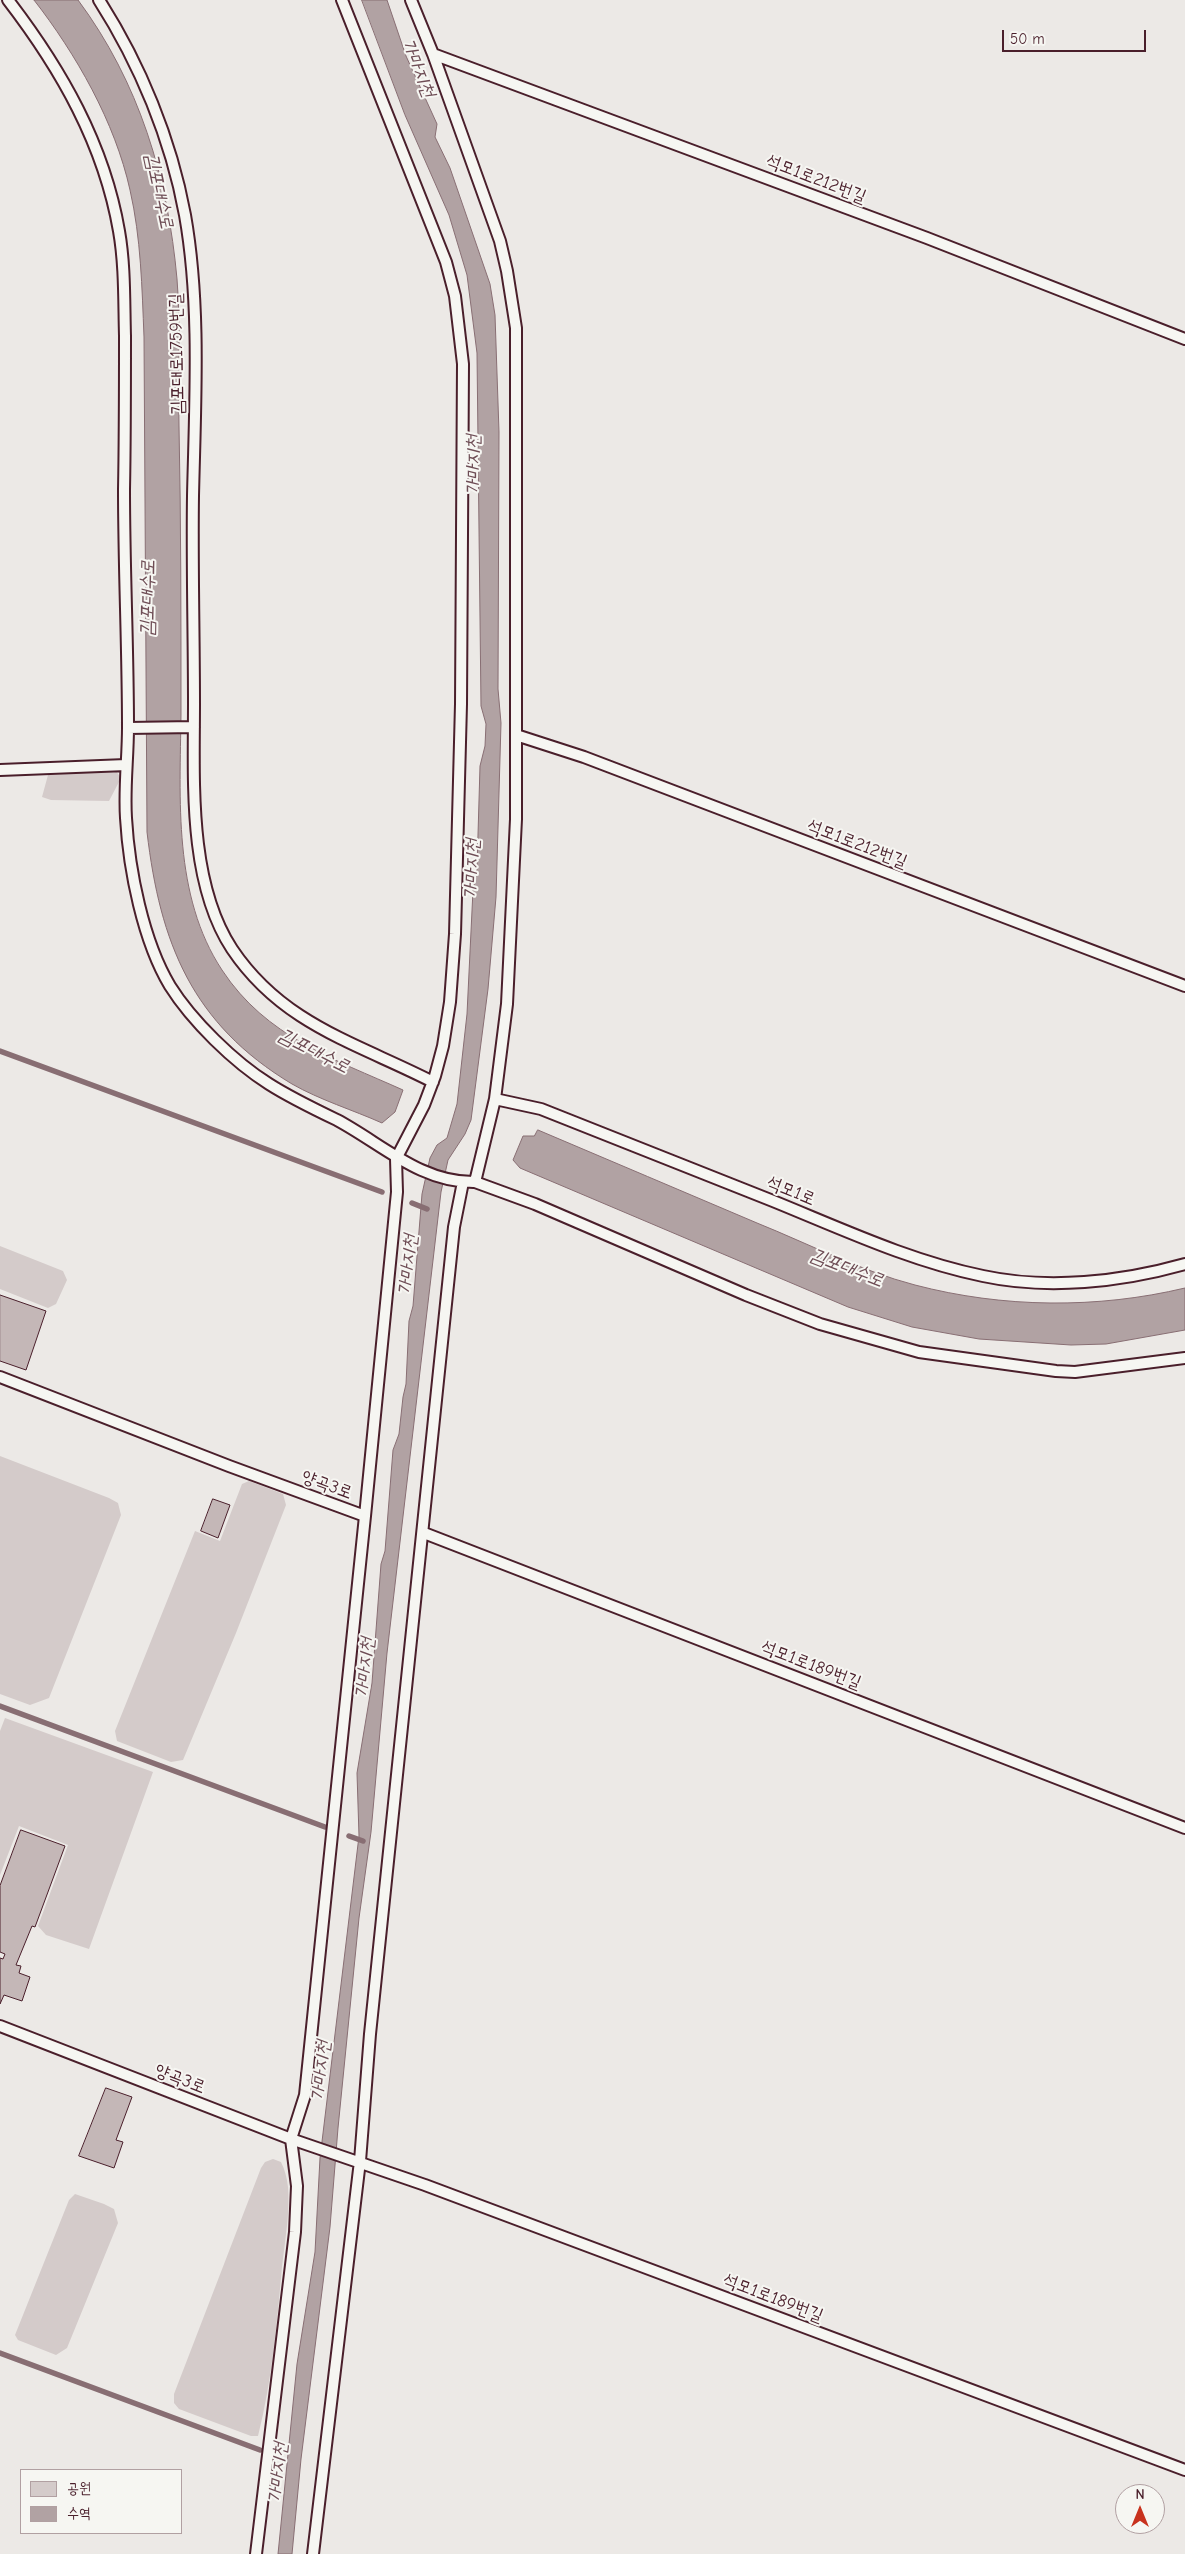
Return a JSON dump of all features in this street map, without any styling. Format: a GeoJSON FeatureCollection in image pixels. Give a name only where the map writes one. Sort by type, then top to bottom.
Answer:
{"type":"FeatureCollection","features":[{"type":"Feature","properties":{"kind":"lane"},"geometry":{"type":"LineString","coordinates":[[8,0],[53,65],[87,124],[111,196],[119,232],[124,294],[124,545],[132,728],[126,765],[126,819],[141,907],[160,966],[177,996],[205,1028],[243,1065],[267,1083],[364,1135],[396,1159],[459,1182],[475,1182],[535,1204],[773,1306],[893,1346],[1056,1371],[1074,1372],[1185,1358]]}},
{"type":"Feature","properties":{"kind":"lane","name":"김포대로1759번길"},"geometry":{"type":"LineString","coordinates":[[99,0],[130,55],[157,117],[176,176],[186,225],[193,301],[195,385],[189,727],[202,869],[212,906],[232,948],[258,980],[296,1014],[336,1038],[433,1082]]}},
{"type":"Feature","properties":{"kind":"lane"},"geometry":{"type":"LineString","coordinates":[[342,0],[446,262],[455,296],[463,364],[461,704],[455,934],[450,1002],[443,1046],[433,1082],[412,1131],[396,1159]]}},
{"type":"Feature","properties":{"kind":"lane"},"geometry":{"type":"LineString","coordinates":[[411,0],[433,54],[500,241],[516,328],[516,735],[510,952],[495,1099],[475,1182]]}},
{"type":"Feature","properties":{"kind":"lane","name":"석모1로212번길"},"geometry":{"type":"LineString","coordinates":[[433,54],[519,84],[927,238],[1185,339]]}},
{"type":"Feature","properties":{"kind":"lane"},"geometry":{"type":"LineString","coordinates":[[132,728],[189,727]]}},
{"type":"Feature","properties":{"kind":"lane","name":"석모1로212번길"},"geometry":{"type":"LineString","coordinates":[[516,735],[584,757],[1185,986]]}},
{"type":"Feature","properties":{"kind":"lane"},"geometry":{"type":"LineString","coordinates":[[0,770],[126,765]]}},
{"type":"Feature","properties":{"kind":"lane","name":"석모1로"},"geometry":{"type":"LineString","coordinates":[[495,1099],[541,1109],[921,1259],[976,1275],[1026,1282],[1054,1283],[1144,1274],[1185,1264]]}},
{"type":"Feature","properties":{"kind":"lane","name":"양곡3로"},"geometry":{"type":"LineString","coordinates":[[0,1377],[229,1466],[366,1516],[397,1201],[396,1159]]}},
{"type":"Feature","properties":{"kind":"lane"},"geometry":{"type":"LineString","coordinates":[[313,2554],[360,2161],[370,2034],[424,1533],[459,1182]]}},
{"type":"Feature","properties":{"kind":"lane"},"geometry":{"type":"LineString","coordinates":[[256,2554],[295,2232],[297,2186],[295,2139],[307,2075],[366,1516]]}},
{"type":"Feature","properties":{"kind":"lane","name":"석모1로189번길"},"geometry":{"type":"LineString","coordinates":[[424,1533],[1185,1828]]}},
{"type":"Feature","properties":{"kind":"lane","name":"양곡3로"},"geometry":{"type":"LineString","coordinates":[[0,2026],[295,2139],[349,2157]]}},
{"type":"Feature","properties":{"kind":"lane","name":"석모1로189번길"},"geometry":{"type":"LineString","coordinates":[[349,2157],[1185,2470]]}},
{"type":"Feature","properties":{"kind":"green space"},"geometry":{"type":"Polygon","coordinates":[[[116,771],[121,778],[109,801],[51,800],[42,797],[48,775],[116,771]]]}},
{"type":"Feature","properties":{"kind":"green space"},"geometry":{"type":"Polygon","coordinates":[[[0,1246],[63,1271],[67,1280],[56,1304],[48,1308],[0,1289],[0,1246]]]}},
{"type":"Feature","properties":{"kind":"green space"},"geometry":{"type":"Polygon","coordinates":[[[0,1456],[109,1498],[118,1503],[121,1515],[49,1698],[30,1705],[0,1694],[0,1456]]]}},
{"type":"Feature","properties":{"kind":"green space"},"geometry":{"type":"Polygon","coordinates":[[[249,1481],[283,1494],[286,1505],[236,1633],[183,1760],[171,1762],[117,1741],[115,1731],[195,1531],[220,1541],[242,1484],[249,1481]]]}},
{"type":"Feature","properties":{"kind":"green space"},"geometry":{"type":"Polygon","coordinates":[[[5,1718],[153,1772],[89,1949],[46,1935],[38,1926],[68,1845],[19,1826],[0,1875],[0,1731],[5,1718]]]}},
{"type":"Feature","properties":{"kind":"green space"},"geometry":{"type":"Polygon","coordinates":[[[273,2159],[281,2162],[286,2174],[288,2217],[276,2331],[267,2394],[258,2436],[251,2436],[179,2409],[174,2403],[174,2394],[261,2168],[265,2162],[273,2159]]]}},
{"type":"Feature","properties":{"kind":"green space"},"geometry":{"type":"Polygon","coordinates":[[[75,2194],[114,2209],[118,2223],[67,2348],[56,2355],[18,2340],[15,2335],[69,2200],[75,2194]]]}},
{"type":"Feature","properties":{"kind":"water","name":"김포대수로"},"geometry":{"type":"Polygon","coordinates":[[[34,0],[78,0],[99,31],[118,64],[147,132],[158,168],[173,241],[179,316],[181,813],[187,879],[195,911],[206,941],[222,970],[259,1013],[303,1044],[403,1090],[395,1112],[382,1123],[325,1100],[292,1084],[258,1060],[229,1035],[206,1007],[187,977],[172,945],[161,910],[147,832],[144,337],[137,226],[123,165],[115,139],[104,114],[65,43],[34,0]]]}},
{"type":"Feature","properties":{"kind":"water"},"geometry":{"type":"Polygon","coordinates":[[[362,0],[387,0],[406,56],[437,124],[435,137],[450,168],[490,284],[495,315],[499,432],[498,689],[501,723],[496,897],[488,989],[471,1120],[465,1134],[448,1160],[441,1192],[387,1653],[371,1832],[359,1918],[338,2128],[330,2227],[301,2459],[292,2554],[278,2554],[297,2364],[315,2252],[320,2158],[359,1836],[357,1773],[372,1683],[381,1564],[385,1551],[393,1450],[399,1434],[406,1384],[409,1321],[413,1306],[422,1194],[430,1158],[437,1145],[447,1138],[457,1104],[467,1014],[473,890],[477,869],[480,766],[485,746],[486,724],[481,706],[477,353],[467,275],[449,215],[405,115],[362,0]]]}},
{"type":"Feature","properties":{"kind":"water","name":"김포대수로"},"geometry":{"type":"Polygon","coordinates":[[[538,1130],[855,1265],[915,1285],[948,1293],[982,1298],[1050,1303],[1118,1300],[1185,1288],[1185,1330],[1106,1344],[1071,1345],[979,1339],[912,1327],[848,1307],[520,1168],[513,1160],[523,1136],[534,1136],[538,1130]]]}},
{"type":"Feature","properties":{"kind":"building"},"geometry":{"type":"Polygon","coordinates":[[[0,1295],[46,1311],[26,1370],[0,1361],[0,1295]]]}},
{"type":"Feature","properties":{"kind":"building"},"geometry":{"type":"Polygon","coordinates":[[[213,1499],[230,1505],[218,1538],[201,1531],[213,1499]]]}},
{"type":"Feature","properties":{"kind":"building"},"geometry":{"type":"Polygon","coordinates":[[[21,1830],[65,1846],[35,1927],[32,1926],[16,1965],[21,1966],[19,1973],[30,1977],[22,2001],[4,1995],[0,2004],[0,1958],[3,1959],[5,1954],[0,1952],[0,1886],[21,1830]]]}},
{"type":"Feature","properties":{"kind":"building"},"geometry":{"type":"Polygon","coordinates":[[[106,2088],[132,2097],[116,2140],[123,2142],[114,2168],[79,2156],[106,2088]]]}},
{"type":"Feature","properties":{"kind":"waterway"},"geometry":{"type":"LineString","coordinates":[[0,1051],[382,1192]]}},
{"type":"Feature","properties":{"kind":"waterway"},"geometry":{"type":"LineString","coordinates":[[412,1203],[427,1209]]}},
{"type":"Feature","properties":{"kind":"waterway"},"geometry":{"type":"LineString","coordinates":[[0,1706],[325,1827]]}},
{"type":"Feature","properties":{"kind":"waterway"},"geometry":{"type":"LineString","coordinates":[[349,1836],[363,1841]]}},
{"type":"Feature","properties":{"kind":"waterway","name":"가마지천"},"geometry":{"type":"LineString","coordinates":[[0,2353],[260,2450]]}}]}
